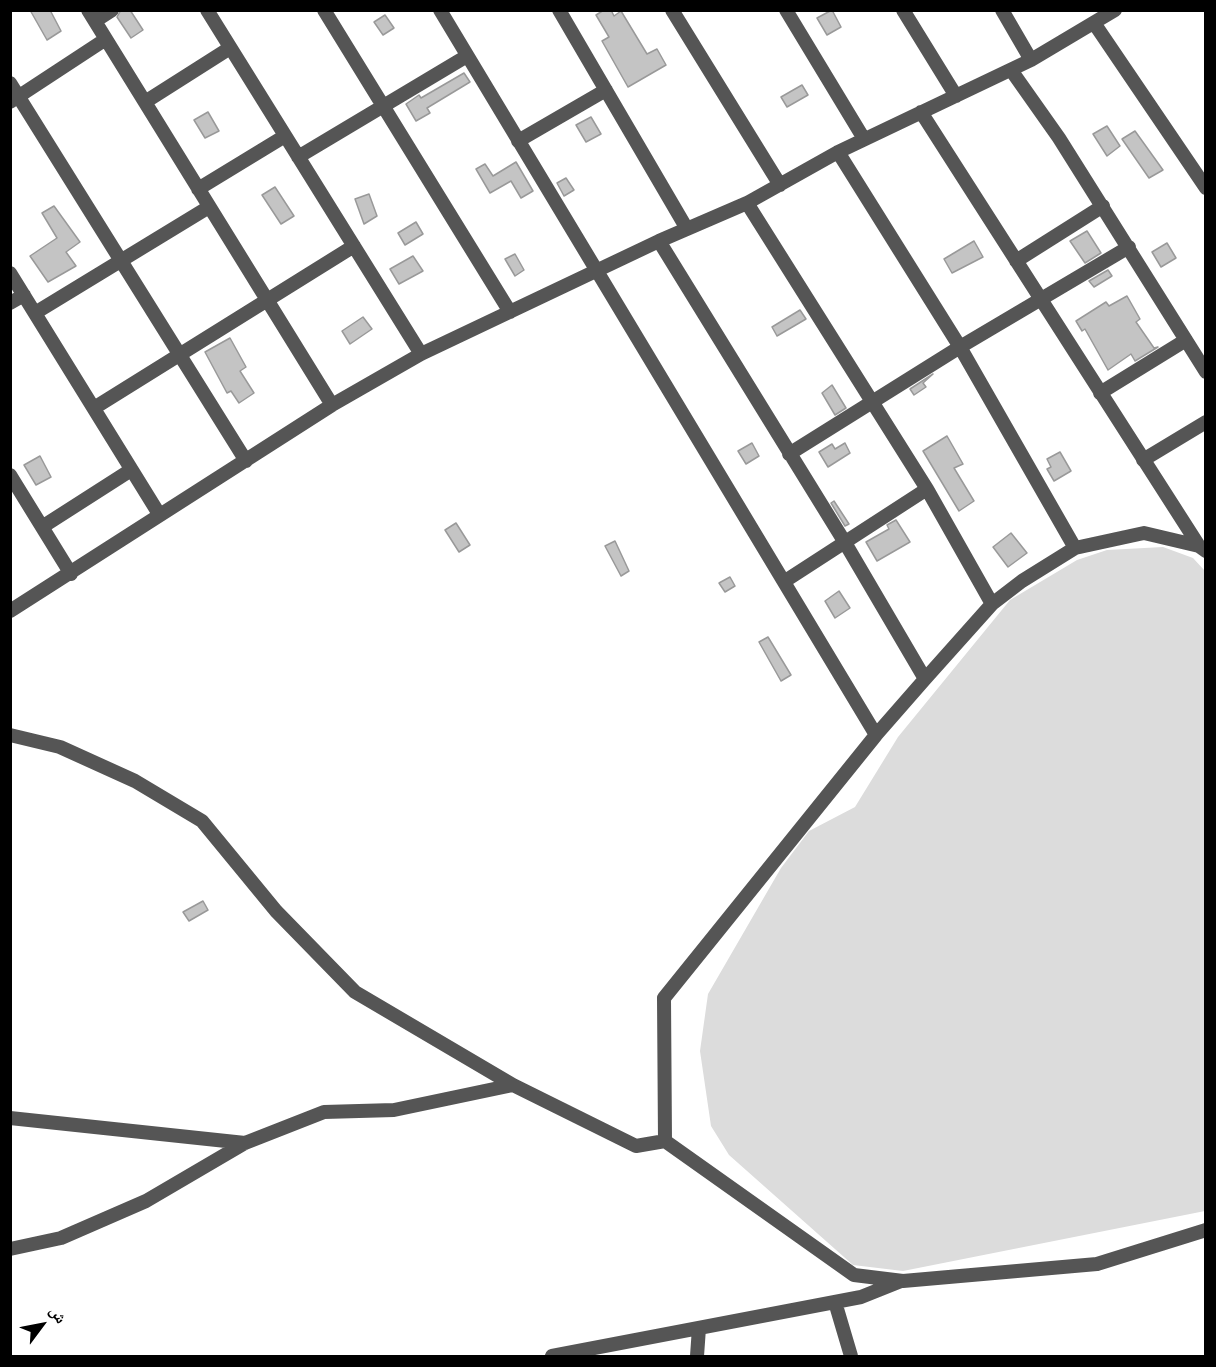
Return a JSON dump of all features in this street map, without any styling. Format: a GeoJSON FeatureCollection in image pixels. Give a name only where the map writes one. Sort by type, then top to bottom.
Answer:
{"type":"FeatureCollection","features":[{"type":"Feature","properties":{"kind":"street"},"geometry":{"type":"LineString","coordinates":[[112,10],[91,16],[332,405]]}},
{"type":"Feature","properties":{"kind":"street"},"geometry":{"type":"LineString","coordinates":[[207,10],[421,354]]}},
{"type":"Feature","properties":{"kind":"street"},"geometry":{"type":"LineString","coordinates":[[324,10],[510,312]]}},
{"type":"Feature","properties":{"kind":"street"},"geometry":{"type":"LineString","coordinates":[[440,10],[876,735]]}},
{"type":"Feature","properties":{"kind":"street"},"geometry":{"type":"LineString","coordinates":[[559,10],[687,230]]}},
{"type":"Feature","properties":{"kind":"street"},"geometry":{"type":"LineString","coordinates":[[672,10],[780,185]]}},
{"type":"Feature","properties":{"kind":"street"},"geometry":{"type":"LineString","coordinates":[[786,10],[864,139]]}},
{"type":"Feature","properties":{"kind":"street"},"geometry":{"type":"LineString","coordinates":[[903,10],[956,96]]}},
{"type":"Feature","properties":{"kind":"street"},"geometry":{"type":"LineString","coordinates":[[1002,10],[1031,60]]}},
{"type":"Feature","properties":{"kind":"street"},"geometry":{"type":"LineString","coordinates":[[10,612],[159,514],[332,405],[421,354],[658,241],[747,203],[838,152],[1031,60],[1115,10]]}},
{"type":"Feature","properties":{"kind":"street"},"geometry":{"type":"LineString","coordinates":[[1094,22],[1206,188]]}},
{"type":"Feature","properties":{"kind":"street"},"geometry":{"type":"LineString","coordinates":[[15,99],[106,39]]}},
{"type":"Feature","properties":{"kind":"street"},"geometry":{"type":"LineString","coordinates":[[144,102],[230,48]]}},
{"type":"Feature","properties":{"kind":"street"},"geometry":{"type":"LineString","coordinates":[[298,157],[467,56]]}},
{"type":"Feature","properties":{"kind":"street"},"geometry":{"type":"LineString","coordinates":[[1011,70],[1103,206],[1206,372]]}},
{"type":"Feature","properties":{"kind":"street"},"geometry":{"type":"LineString","coordinates":[[10,83],[15,99],[122,262],[246,460]]}},
{"type":"Feature","properties":{"kind":"street"},"geometry":{"type":"LineString","coordinates":[[518,141],[606,90]]}},
{"type":"Feature","properties":{"kind":"street"},"geometry":{"type":"LineString","coordinates":[[921,112],[1202,549]]}},
{"type":"Feature","properties":{"kind":"street"},"geometry":{"type":"LineString","coordinates":[[198,189],[285,136]]}},
{"type":"Feature","properties":{"kind":"street"},"geometry":{"type":"LineString","coordinates":[[838,152],[960,347],[1075,548]]}},
{"type":"Feature","properties":{"kind":"street"},"geometry":{"type":"LineString","coordinates":[[747,203],[927,489],[993,604]]}},
{"type":"Feature","properties":{"kind":"street"},"geometry":{"type":"LineString","coordinates":[[1016,261],[1103,206]]}},
{"type":"Feature","properties":{"kind":"street"},"geometry":{"type":"LineString","coordinates":[[35,313],[209,207]]}},
{"type":"Feature","properties":{"kind":"street"},"geometry":{"type":"LineString","coordinates":[[658,241],[844,541],[925,679]]}},
{"type":"Feature","properties":{"kind":"street"},"geometry":{"type":"LineString","coordinates":[[94,408],[354,246]]}},
{"type":"Feature","properties":{"kind":"street"},"geometry":{"type":"LineString","coordinates":[[789,454],[1040,298],[1129,247]]}},
{"type":"Feature","properties":{"kind":"street"},"geometry":{"type":"LineString","coordinates":[[10,273],[159,514]]}},
{"type":"Feature","properties":{"kind":"street"},"geometry":{"type":"LineString","coordinates":[[10,303],[24,295]]}},
{"type":"Feature","properties":{"kind":"street"},"geometry":{"type":"LineString","coordinates":[[1100,393],[1186,340]]}},
{"type":"Feature","properties":{"kind":"street"},"geometry":{"type":"LineString","coordinates":[[1143,460],[1206,422]]}},
{"type":"Feature","properties":{"kind":"street"},"geometry":{"type":"LineString","coordinates":[[42,527],[131,470]]}},
{"type":"Feature","properties":{"kind":"street"},"geometry":{"type":"LineString","coordinates":[[10,475],[71,574]]}},
{"type":"Feature","properties":{"kind":"street"},"geometry":{"type":"LineString","coordinates":[[785,581],[927,489]]}},
{"type":"Feature","properties":{"kind":"street"},"geometry":{"type":"LineString","coordinates":[[665,1141],[664,998],[876,735],[993,604],[1022,581],[1075,548],[1144,533],[1202,549]]}},
{"type":"Feature","properties":{"kind":"street"},"geometry":{"type":"LineString","coordinates":[[10,735],[60,747],[135,781],[202,821],[276,911],[355,992],[513,1085],[636,1146],[665,1141],[854,1275],[903,1281],[1097,1264],[1206,1230]]}},
{"type":"Feature","properties":{"kind":"street"},"geometry":{"type":"LineString","coordinates":[[10,1249],[61,1238],[146,1201],[245,1143],[324,1112],[394,1110],[513,1085]]}},
{"type":"Feature","properties":{"kind":"street"},"geometry":{"type":"LineString","coordinates":[[10,1118],[245,1143]]}},
{"type":"Feature","properties":{"kind":"street"},"geometry":{"type":"LineString","coordinates":[[552,1356],[861,1297],[903,1281]]}},
{"type":"Feature","properties":{"kind":"street"},"geometry":{"type":"LineString","coordinates":[[835,1302],[851,1356]]}},
{"type":"Feature","properties":{"kind":"street"},"geometry":{"type":"LineString","coordinates":[[697,1356],[699,1328]]}},
{"type":"Feature","properties":{"kind":"shaded area"},"geometry":{"type":"Polygon","coordinates":[[[1163,547],[1193,558],[1205,571],[1205,1211],[903,1271],[853,1265],[729,1155],[711,1126],[700,1051],[708,994],[781,868],[809,831],[855,807],[898,737],[1010,600],[1077,560],[1107,550],[1163,547]]]}},
{"type":"Feature","properties":{"kind":"building"},"geometry":{"type":"Polygon","coordinates":[[[30,10],[50,10],[61,31],[47,40],[30,10]]]}},
{"type":"Feature","properties":{"kind":"building"},"geometry":{"type":"Polygon","coordinates":[[[121,10],[130,10],[143,30],[131,38],[117,17],[121,10]]]}},
{"type":"Feature","properties":{"kind":"building"},"geometry":{"type":"Polygon","coordinates":[[[604,10],[611,10],[614,16],[621,11],[647,54],[657,49],[666,65],[628,87],[602,41],[609,37],[596,15],[604,10]]]}},
{"type":"Feature","properties":{"kind":"building"},"geometry":{"type":"Polygon","coordinates":[[[832,10],[841,27],[827,35],[817,18],[832,10]]]}},
{"type":"Feature","properties":{"kind":"building"},"geometry":{"type":"Polygon","coordinates":[[[385,15],[394,28],[383,35],[374,22],[385,15]]]}},
{"type":"Feature","properties":{"kind":"building"},"geometry":{"type":"Polygon","coordinates":[[[464,73],[470,82],[427,108],[430,113],[416,121],[406,104],[419,95],[421,98],[464,73]]]}},
{"type":"Feature","properties":{"kind":"building"},"geometry":{"type":"Polygon","coordinates":[[[802,85],[808,95],[787,107],[781,97],[802,85]]]}},
{"type":"Feature","properties":{"kind":"building"},"geometry":{"type":"Polygon","coordinates":[[[208,112],[219,131],[205,138],[194,120],[208,112]]]}},
{"type":"Feature","properties":{"kind":"building"},"geometry":{"type":"Polygon","coordinates":[[[591,117],[601,134],[586,142],[576,125],[591,117]]]}},
{"type":"Feature","properties":{"kind":"building"},"geometry":{"type":"Polygon","coordinates":[[[1107,126],[1120,146],[1107,156],[1093,134],[1107,126]]]}},
{"type":"Feature","properties":{"kind":"building"},"geometry":{"type":"Polygon","coordinates":[[[1135,131],[1163,170],[1149,178],[1122,139],[1135,131]]]}},
{"type":"Feature","properties":{"kind":"building"},"geometry":{"type":"Polygon","coordinates":[[[516,162],[533,191],[521,198],[511,181],[490,193],[476,169],[485,164],[493,176],[516,162]]]}},
{"type":"Feature","properties":{"kind":"building"},"geometry":{"type":"Polygon","coordinates":[[[566,178],[574,190],[564,196],[557,183],[566,178]]]}},
{"type":"Feature","properties":{"kind":"building"},"geometry":{"type":"Polygon","coordinates":[[[275,187],[294,216],[281,224],[262,195],[275,187]]]}},
{"type":"Feature","properties":{"kind":"building"},"geometry":{"type":"Polygon","coordinates":[[[369,194],[377,216],[364,224],[355,199],[369,194]]]}},
{"type":"Feature","properties":{"kind":"building"},"geometry":{"type":"Polygon","coordinates":[[[54,206],[80,242],[66,252],[76,266],[48,282],[30,256],[57,238],[42,213],[54,206]]]}},
{"type":"Feature","properties":{"kind":"building"},"geometry":{"type":"Polygon","coordinates":[[[416,222],[423,234],[405,245],[398,233],[416,222]]]}},
{"type":"Feature","properties":{"kind":"building"},"geometry":{"type":"Polygon","coordinates":[[[1087,231],[1101,253],[1085,263],[1070,241],[1087,231]]]}},
{"type":"Feature","properties":{"kind":"building"},"geometry":{"type":"Polygon","coordinates":[[[974,241],[983,257],[952,273],[944,259],[974,241]]]}},
{"type":"Feature","properties":{"kind":"building"},"geometry":{"type":"Polygon","coordinates":[[[1167,243],[1176,258],[1161,267],[1152,252],[1167,243]]]}},
{"type":"Feature","properties":{"kind":"building"},"geometry":{"type":"Polygon","coordinates":[[[515,254],[524,270],[515,276],[505,259],[515,254]]]}},
{"type":"Feature","properties":{"kind":"building"},"geometry":{"type":"Polygon","coordinates":[[[413,256],[423,271],[399,284],[390,269],[413,256]]]}},
{"type":"Feature","properties":{"kind":"building"},"geometry":{"type":"Polygon","coordinates":[[[1108,270],[1112,276],[1094,287],[1089,281],[1108,270]]]}},
{"type":"Feature","properties":{"kind":"building"},"geometry":{"type":"Polygon","coordinates":[[[1127,296],[1140,319],[1136,322],[1154,348],[1158,347],[1135,361],[1131,354],[1108,370],[1085,329],[1082,331],[1076,321],[1106,302],[1109,306],[1127,296]]]}},
{"type":"Feature","properties":{"kind":"building"},"geometry":{"type":"Polygon","coordinates":[[[800,310],[806,319],[777,336],[772,327],[800,310]]]}},
{"type":"Feature","properties":{"kind":"building"},"geometry":{"type":"Polygon","coordinates":[[[363,317],[372,329],[350,344],[342,331],[363,317]]]}},
{"type":"Feature","properties":{"kind":"building"},"geometry":{"type":"Polygon","coordinates":[[[230,338],[246,367],[240,371],[254,393],[239,403],[231,391],[227,393],[205,352],[230,338]]]}},
{"type":"Feature","properties":{"kind":"building"},"geometry":{"type":"Polygon","coordinates":[[[933,374],[923,383],[926,387],[914,395],[910,389],[933,374]]]}},
{"type":"Feature","properties":{"kind":"building"},"geometry":{"type":"Polygon","coordinates":[[[832,385],[846,408],[835,415],[822,393],[832,385]]]}},
{"type":"Feature","properties":{"kind":"building"},"geometry":{"type":"Polygon","coordinates":[[[947,436],[963,464],[954,468],[974,501],[959,511],[923,451],[947,436]]]}},
{"type":"Feature","properties":{"kind":"building"},"geometry":{"type":"Polygon","coordinates":[[[752,443],[759,456],[746,464],[738,451],[752,443]]]}},
{"type":"Feature","properties":{"kind":"building"},"geometry":{"type":"Polygon","coordinates":[[[845,443],[850,453],[828,467],[819,452],[832,444],[835,449],[845,443]]]}},
{"type":"Feature","properties":{"kind":"building"},"geometry":{"type":"Polygon","coordinates":[[[1060,452],[1071,471],[1054,481],[1047,469],[1051,467],[1047,459],[1060,452]]]}},
{"type":"Feature","properties":{"kind":"building"},"geometry":{"type":"Polygon","coordinates":[[[40,456],[51,477],[36,485],[24,465],[40,456]]]}},
{"type":"Feature","properties":{"kind":"building"},"geometry":{"type":"Polygon","coordinates":[[[834,501],[849,524],[845,526],[831,503],[834,501]]]}},
{"type":"Feature","properties":{"kind":"building"},"geometry":{"type":"Polygon","coordinates":[[[896,520],[910,542],[877,561],[866,542],[889,529],[887,525],[896,520]]]}},
{"type":"Feature","properties":{"kind":"building"},"geometry":{"type":"Polygon","coordinates":[[[456,523],[470,545],[459,552],[445,530],[456,523]]]}},
{"type":"Feature","properties":{"kind":"building"},"geometry":{"type":"Polygon","coordinates":[[[1011,533],[1027,553],[1008,567],[993,547],[1011,533]]]}},
{"type":"Feature","properties":{"kind":"building"},"geometry":{"type":"Polygon","coordinates":[[[615,541],[629,571],[621,576],[605,546],[615,541]]]}},
{"type":"Feature","properties":{"kind":"building"},"geometry":{"type":"Polygon","coordinates":[[[730,577],[735,586],[725,592],[719,583],[730,577]]]}},
{"type":"Feature","properties":{"kind":"building"},"geometry":{"type":"Polygon","coordinates":[[[839,591],[850,608],[835,618],[825,601],[839,591]]]}},
{"type":"Feature","properties":{"kind":"building"},"geometry":{"type":"Polygon","coordinates":[[[768,637],[791,675],[781,681],[759,642],[768,637]]]}},
{"type":"Feature","properties":{"kind":"building"},"geometry":{"type":"Polygon","coordinates":[[[203,901],[208,910],[189,921],[183,912],[203,901]]]}}]}
